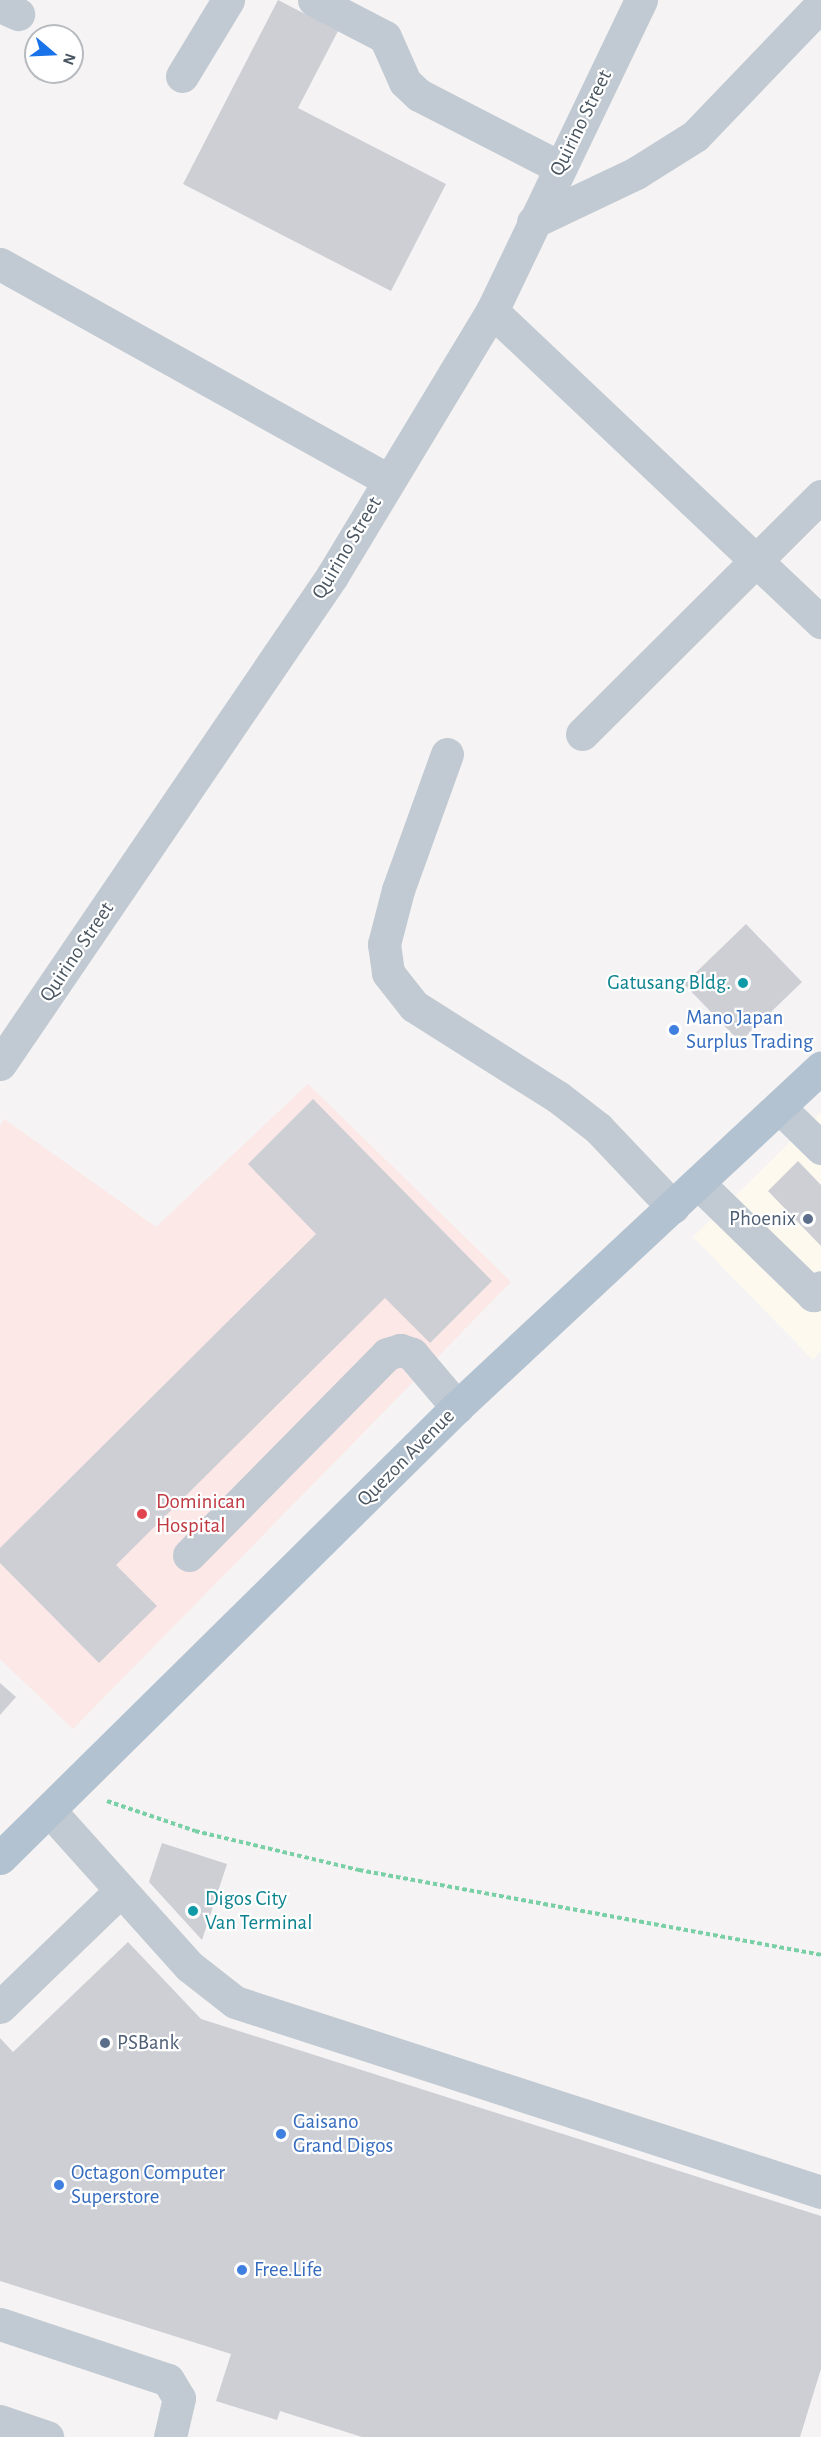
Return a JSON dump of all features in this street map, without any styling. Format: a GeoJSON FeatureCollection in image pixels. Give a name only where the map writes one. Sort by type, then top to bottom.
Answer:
{"type":"FeatureCollection","features":[{"type":"Feature","properties":{"kind":"main road","name":"Quezon Avenue"},"geometry":{"type":"LineString","coordinates":[[0,1858],[457,1407],[821,1067]]}},
{"type":"Feature","properties":{"kind":"street"},"geometry":{"type":"LineString","coordinates":[[182,76],[228,0]]}},
{"type":"Feature","properties":{"kind":"street"},"geometry":{"type":"LineString","coordinates":[[314,0],[385,37],[405,82],[419,95],[559,167]]}},
{"type":"Feature","properties":{"kind":"street","name":"Quirino Street"},"geometry":{"type":"LineString","coordinates":[[0,1064],[313,605],[492,310],[641,0]]}},
{"type":"Feature","properties":{"kind":"street"},"geometry":{"type":"LineString","coordinates":[[533,222],[636,173],[695,136],[815,11]]}},
{"type":"Feature","properties":{"kind":"street"},"geometry":{"type":"LineString","coordinates":[[0,264],[388,480]]}},
{"type":"Feature","properties":{"kind":"street"},"geometry":{"type":"LineString","coordinates":[[492,310],[821,622]]}},
{"type":"Feature","properties":{"kind":"street"},"geometry":{"type":"LineString","coordinates":[[582,734],[821,496]]}},
{"type":"Feature","properties":{"kind":"street"},"geometry":{"type":"LineString","coordinates":[[447,754],[398,890],[384,944],[388,973],[414,1006],[558,1097],[598,1128],[672,1207]]}},
{"type":"Feature","properties":{"kind":"street"},"geometry":{"type":"LineString","coordinates":[[779,1107],[821,1148]]}},
{"type":"Feature","properties":{"kind":"street"},"geometry":{"type":"LineString","coordinates":[[698,1183],[813,1295],[821,1287]]}},
{"type":"Feature","properties":{"kind":"street"},"geometry":{"type":"LineString","coordinates":[[189,1555],[387,1354],[400,1350],[412,1354],[457,1407]]}},
{"type":"Feature","properties":{"kind":"street"},"geometry":{"type":"LineString","coordinates":[[49,1810],[189,1966],[235,2002],[821,2192]]}},
{"type":"Feature","properties":{"kind":"street"},"geometry":{"type":"LineString","coordinates":[[0,2007],[121,1890]]}},
{"type":"Feature","properties":{"kind":"street"},"geometry":{"type":"LineString","coordinates":[[0,2324],[168,2380],[179,2398],[170,2437]]}},
{"type":"Feature","properties":{"kind":"street"},"geometry":{"type":"LineString","coordinates":[[0,2421],[47,2437]]}},
{"type":"Feature","properties":{"kind":"path"},"geometry":{"type":"LineString","coordinates":[[72,1788],[195,1831],[359,1870],[821,1955]]}},
{"type":"Feature","properties":{"kind":"shaded area","name":"Dominican Hospital"},"geometry":{"type":"Polygon","coordinates":[[[308,1084],[511,1282],[73,1729],[0,1659],[0,1126],[4,1119],[156,1227],[308,1084]]]}},
{"type":"Feature","properties":{"kind":"shaded area"},"geometry":{"type":"Polygon","coordinates":[[[821,1112],[821,1351],[813,1360],[693,1237],[821,1112]]]}},
{"type":"Feature","properties":{"kind":"building"},"geometry":{"type":"Polygon","coordinates":[[[278,0],[338,31],[298,108],[446,184],[391,291],[183,184],[278,0]]]}},
{"type":"Feature","properties":{"kind":"building","name":"Gatusang Bldg."},"geometry":{"type":"Polygon","coordinates":[[[746,924],[802,982],[740,1042],[684,984],[746,924]]]}},
{"type":"Feature","properties":{"kind":"building"},"geometry":{"type":"Polygon","coordinates":[[[313,1099],[492,1281],[430,1343],[385,1298],[116,1565],[157,1606],[99,1663],[0,1563],[0,1548],[316,1234],[248,1164],[313,1099]]]}},
{"type":"Feature","properties":{"kind":"building","name":"Phoenix"},"geometry":{"type":"Polygon","coordinates":[[[798,1161],[821,1185],[821,1246],[768,1191],[798,1161]]]}},
{"type":"Feature","properties":{"kind":"building"},"geometry":{"type":"Polygon","coordinates":[[[0,1683],[16,1697],[0,1715],[0,1683]]]}},
{"type":"Feature","properties":{"kind":"building","name":"Digos City Van Terminal"},"geometry":{"type":"Polygon","coordinates":[[[162,1843],[227,1864],[202,1940],[149,1882],[162,1843]]]}},
{"type":"Feature","properties":{"kind":"building","name":"Gaisano Grand Digos"},"geometry":{"type":"Polygon","coordinates":[[[128,1942],[201,2019],[821,2216],[821,2369],[800,2437],[362,2437],[280,2411],[277,2420],[216,2401],[231,2354],[0,2281],[0,2038],[13,2052],[128,1942]]]}},
{"type":"Feature","properties":{"kind":"place","name":"Gatusang Bldg."},"geometry":{"type":"Point","coordinates":[743,983]}},
{"type":"Feature","properties":{"kind":"place","name":"Mano Japan Surplus Trading"},"geometry":{"type":"Point","coordinates":[674,1030]}},
{"type":"Feature","properties":{"kind":"place","name":"Phoenix"},"geometry":{"type":"Point","coordinates":[808,1219]}},
{"type":"Feature","properties":{"kind":"place","name":"Dominican Hospital"},"geometry":{"type":"Point","coordinates":[142,1514]}},
{"type":"Feature","properties":{"kind":"place","name":"Digos City Van Terminal"},"geometry":{"type":"Point","coordinates":[193,1911]}},
{"type":"Feature","properties":{"kind":"place","name":"PSBank"},"geometry":{"type":"Point","coordinates":[105,2043]}},
{"type":"Feature","properties":{"kind":"place","name":"Gaisano Grand Digos"},"geometry":{"type":"Point","coordinates":[281,2134]}},
{"type":"Feature","properties":{"kind":"place","name":"Octagon Computer Superstore"},"geometry":{"type":"Point","coordinates":[59,2185]}},
{"type":"Feature","properties":{"kind":"place","name":"Free.Life"},"geometry":{"type":"Point","coordinates":[242,2270]}}]}
